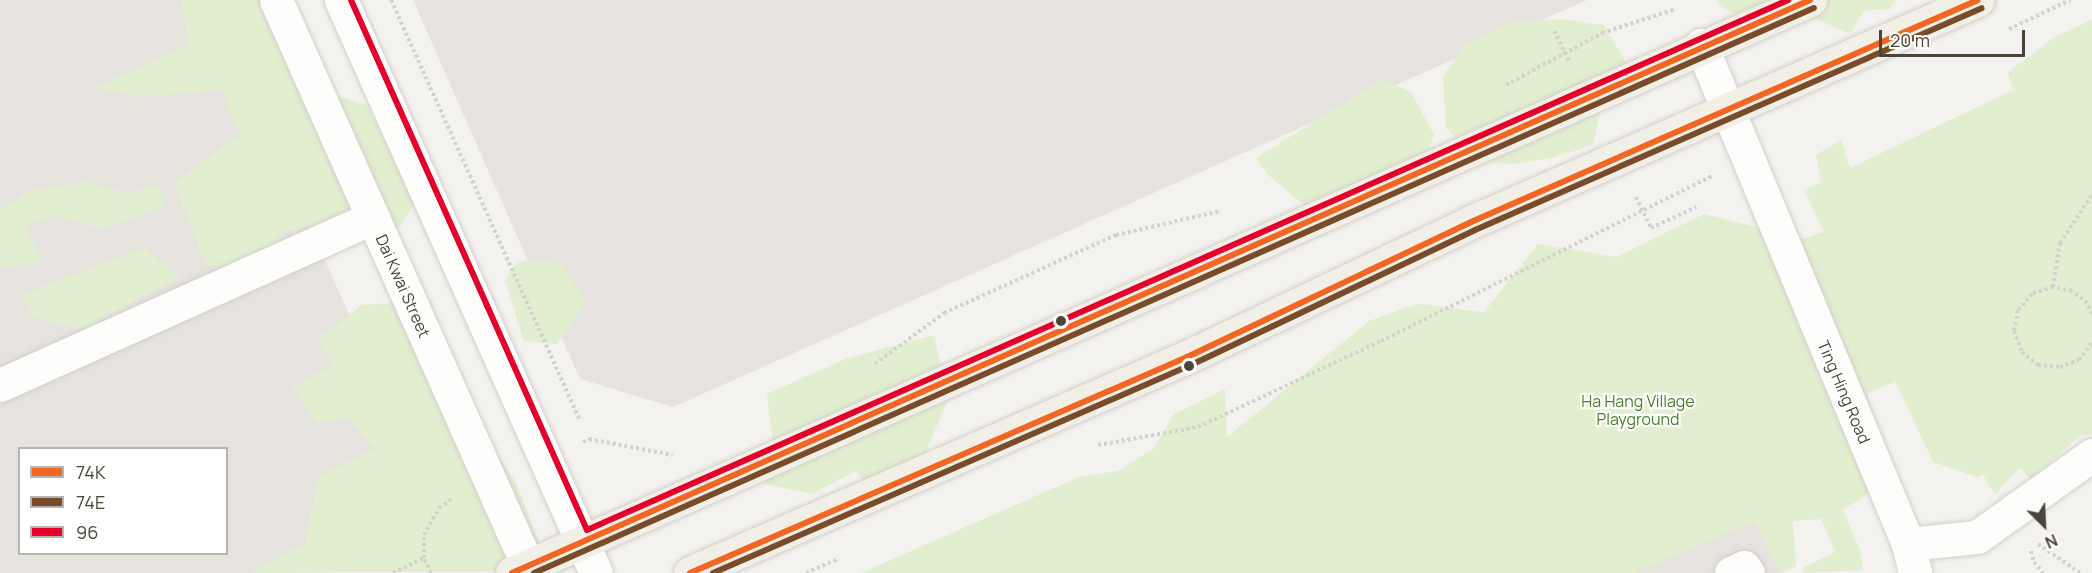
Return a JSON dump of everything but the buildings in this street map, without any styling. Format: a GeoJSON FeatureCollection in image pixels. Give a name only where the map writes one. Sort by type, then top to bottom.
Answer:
{"type":"FeatureCollection","features":[{"type":"Feature","properties":{"kind":"main road"},"geometry":{"type":"LineString","coordinates":[[524,571],[582,542],[1701,45],[1810,0]]}},
{"type":"Feature","properties":{"kind":"main road"},"geometry":{"type":"LineString","coordinates":[[690,573],[1187,357],[1471,222],[1978,0]]}},
{"type":"Feature","properties":{"kind":"street","name":"Dai Kwai Street"},"geometry":{"type":"LineString","coordinates":[[276,0],[373,217],[524,571]]}},
{"type":"Feature","properties":{"kind":"street"},"geometry":{"type":"LineString","coordinates":[[341,0],[596,573]]}},
{"type":"Feature","properties":{"kind":"street","name":"Ting Hing Road"},"geometry":{"type":"LineString","coordinates":[[1701,45],[1726,112],[1911,558],[1977,537],[2092,455]]}},
{"type":"Feature","properties":{"kind":"street"},"geometry":{"type":"LineString","coordinates":[[0,385],[373,217]]}},
{"type":"Feature","properties":{"kind":"street"},"geometry":{"type":"LineString","coordinates":[[1731,573],[1744,567],[1748,573]]}},
{"type":"Feature","properties":{"kind":"path"},"geometry":{"type":"LineString","coordinates":[[392,0],[579,419]]}},
{"type":"Feature","properties":{"kind":"path"},"geometry":{"type":"LineString","coordinates":[[1504,86],[1602,33],[1681,7]]}},
{"type":"Feature","properties":{"kind":"path"},"geometry":{"type":"LineString","coordinates":[[1095,445],[1198,427],[1381,341],[1697,183]]}},
{"type":"Feature","properties":{"kind":"path"},"geometry":{"type":"LineString","coordinates":[[2053,287],[2060,243],[2092,195]]}},
{"type":"Feature","properties":{"kind":"path"},"geometry":{"type":"LineString","coordinates":[[871,366],[944,313],[1116,234],[1232,208]]}},
{"type":"Feature","properties":{"kind":"path"},"geometry":{"type":"LineString","coordinates":[[2092,314],[2087,303],[2072,291],[2053,287],[2032,294],[2018,310],[2014,331],[2022,352],[2038,365],[2060,367],[2079,360],[2092,343]]}},
{"type":"Feature","properties":{"kind":"path"},"geometry":{"type":"LineString","coordinates":[[589,439],[681,456]]}},
{"type":"Feature","properties":{"kind":"path"},"geometry":{"type":"LineString","coordinates":[[431,573],[424,558],[428,523],[439,508],[456,498]]}},
{"type":"Feature","properties":{"kind":"path"},"geometry":{"type":"LineString","coordinates":[[2043,573],[2034,562],[2028,539],[2055,552],[2080,573]]}},
{"type":"Feature","properties":{"kind":"path"},"geometry":{"type":"LineString","coordinates":[[807,573],[841,557]]}},
{"type":"Feature","properties":{"kind":"path"},"geometry":{"type":"LineString","coordinates":[[393,573],[424,558]]}},
{"type":"Feature","properties":{"kind":"shaded area"},"geometry":{"type":"Polygon","coordinates":[[[0,0],[209,0],[413,458],[312,573],[0,573],[0,0]]]}},
{"type":"Feature","properties":{"kind":"shaded area"},"geometry":{"type":"Polygon","coordinates":[[[413,0],[1587,0],[673,407],[580,379],[413,0]]]}},
{"type":"Feature","properties":{"kind":"shaded area"},"geometry":{"type":"Polygon","coordinates":[[[1755,521],[1780,573],[1635,573],[1755,521]]]}},
{"type":"Feature","properties":{"kind":"green space"},"geometry":{"type":"Polygon","coordinates":[[[182,0],[284,0],[338,96],[367,105],[415,203],[388,244],[346,216],[283,233],[277,268],[206,265],[174,183],[240,134],[222,90],[140,97],[97,87],[188,45],[182,0]]]}},
{"type":"Feature","properties":{"kind":"green space"},"geometry":{"type":"Polygon","coordinates":[[[1718,0],[1896,0],[1889,9],[1864,11],[1850,34],[1804,13],[1769,30],[1720,6],[1718,0]]]}},
{"type":"Feature","properties":{"kind":"green space"},"geometry":{"type":"Polygon","coordinates":[[[1561,19],[1603,25],[1627,63],[1602,103],[1593,145],[1552,158],[1512,164],[1481,161],[1446,128],[1443,77],[1465,44],[1509,23],[1561,19]]]}},
{"type":"Feature","properties":{"kind":"green space","name":"Ha Hang Village Playground"},"geometry":{"type":"Polygon","coordinates":[[[2092,20],[2092,434],[2080,436],[2030,479],[2020,467],[1995,494],[1983,475],[1977,477],[1933,462],[1895,381],[1868,394],[1873,490],[1843,510],[1860,550],[1863,570],[1804,573],[1802,568],[1835,552],[1821,519],[1793,521],[1796,566],[1781,573],[861,573],[1079,477],[1118,471],[1153,449],[1174,414],[1225,389],[1227,437],[1369,321],[1417,304],[1484,312],[1538,244],[1616,257],[1704,214],[1803,239],[1824,232],[1804,190],[1821,182],[1816,155],[1841,140],[1850,168],[2013,90],[2008,72],[2056,36],[2092,20]]]}},
{"type":"Feature","properties":{"kind":"green space"},"geometry":{"type":"Polygon","coordinates":[[[1382,79],[1411,92],[1434,135],[1427,155],[1306,207],[1268,175],[1256,158],[1382,79]]]}},
{"type":"Feature","properties":{"kind":"green space"},"geometry":{"type":"Polygon","coordinates":[[[87,182],[128,194],[158,185],[164,206],[103,229],[59,215],[26,226],[41,262],[0,268],[0,210],[29,191],[87,182]]]}},
{"type":"Feature","properties":{"kind":"green space"},"geometry":{"type":"Polygon","coordinates":[[[143,248],[180,277],[81,330],[33,317],[22,295],[143,248]]]}},
{"type":"Feature","properties":{"kind":"green space"},"geometry":{"type":"Polygon","coordinates":[[[518,261],[560,263],[586,302],[557,344],[524,341],[505,280],[518,261]]]}},
{"type":"Feature","properties":{"kind":"green space"},"geometry":{"type":"Polygon","coordinates":[[[420,301],[450,346],[451,402],[483,433],[516,483],[550,571],[250,573],[305,543],[318,476],[374,449],[349,418],[316,423],[292,388],[334,364],[318,339],[362,305],[420,301]]]}},
{"type":"Feature","properties":{"kind":"green space"},"geometry":{"type":"Polygon","coordinates":[[[934,335],[948,400],[923,458],[866,484],[856,471],[812,494],[764,484],[773,444],[767,394],[845,359],[934,335]]]}},
{"type":"Feature","properties":{"kind":"transit line","name":"96"},"geometry":{"type":"LineString","coordinates":[[351,0],[587,530],[1788,0]]}},
{"type":"Feature","properties":{"kind":"transit line","name":"74K"},"geometry":{"type":"LineString","coordinates":[[512,573],[1810,0]]}},
{"type":"Feature","properties":{"kind":"transit line","name":"74K"},"geometry":{"type":"LineString","coordinates":[[690,573],[1187,357],[1471,222],[1978,0]]}},
{"type":"Feature","properties":{"kind":"transit line","name":"74E"},"geometry":{"type":"LineString","coordinates":[[534,573],[1814,8]]}},
{"type":"Feature","properties":{"kind":"transit line","name":"74E"},"geometry":{"type":"LineString","coordinates":[[713,573],[1191,365],[1475,230],[1982,8]]}}]}
